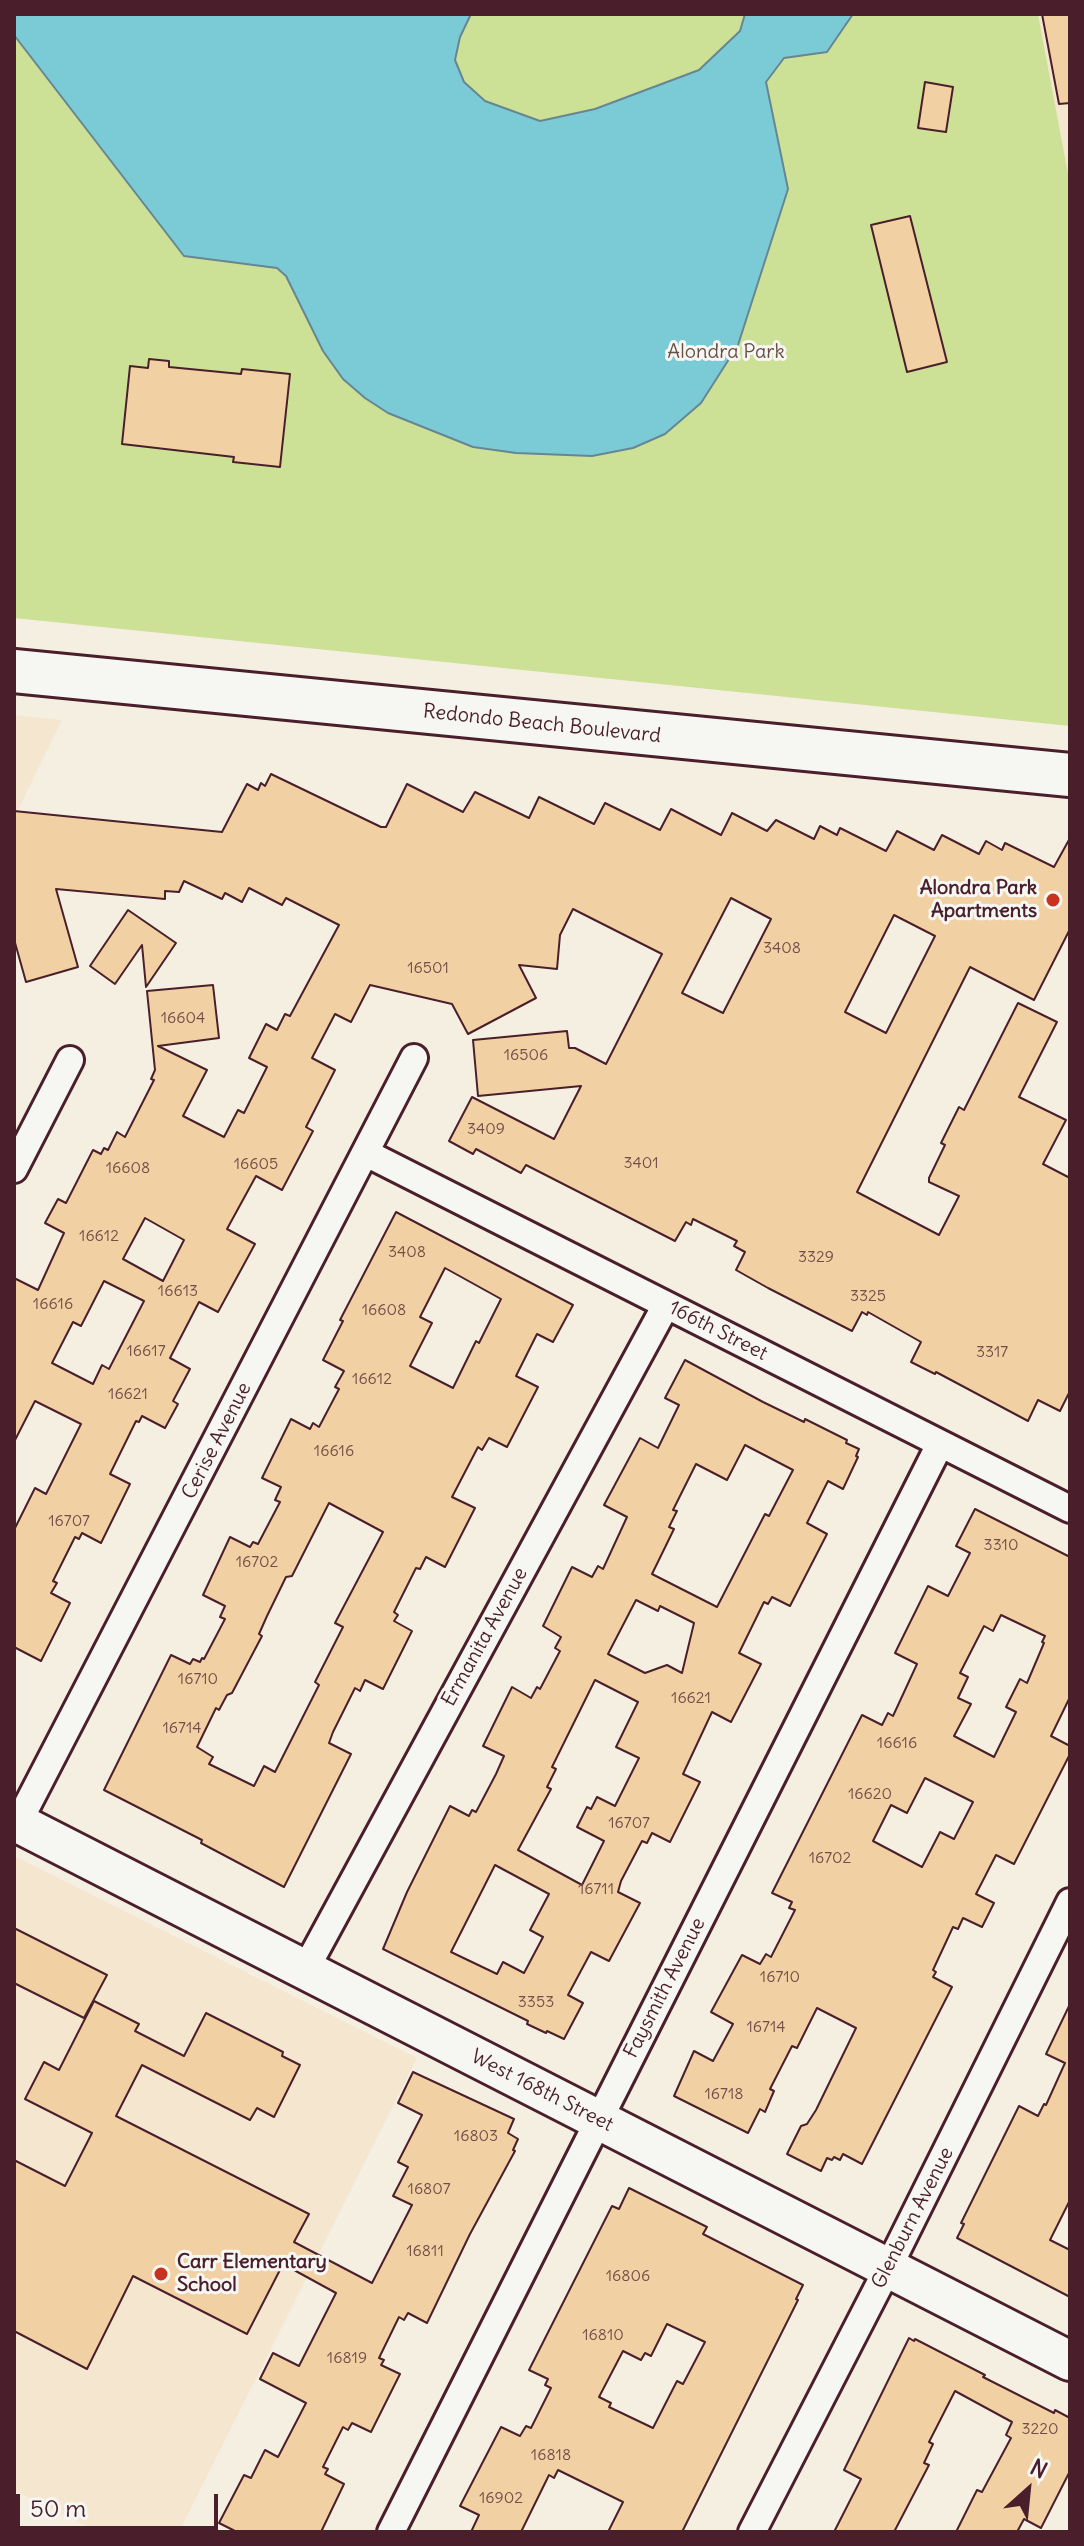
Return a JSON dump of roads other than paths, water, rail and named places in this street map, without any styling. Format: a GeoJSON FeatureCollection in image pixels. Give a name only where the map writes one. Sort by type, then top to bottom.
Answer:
{"type":"FeatureCollection","features":[{"type":"Feature","properties":{"kind":"main road","name":"Redondo Beach Boulevard"},"geometry":{"type":"LineString","coordinates":[[14,671],[1070,775]]}},
{"type":"Feature","properties":{"kind":"street","name":"Cerise Avenue"},"geometry":{"type":"LineString","coordinates":[[16,1822],[414,1058]]}},
{"type":"Feature","properties":{"kind":"street"},"geometry":{"type":"LineString","coordinates":[[14,1169],[70,1060]]}},
{"type":"Feature","properties":{"kind":"street","name":"166th Street"},"geometry":{"type":"LineString","coordinates":[[366,1153],[1070,1509]]}},
{"type":"Feature","properties":{"kind":"street","name":"Ermanita Avenue"},"geometry":{"type":"LineString","coordinates":[[305,1970],[666,1305]]}},
{"type":"Feature","properties":{"kind":"street","name":"Faysmith Avenue"},"geometry":{"type":"LineString","coordinates":[[391,2532],[940,1444]]}},
{"type":"Feature","properties":{"kind":"street","name":"West 168th Street"},"geometry":{"type":"LineString","coordinates":[[16,1822],[1070,2361]]}},
{"type":"Feature","properties":{"kind":"street","name":"Glenburn Avenue"},"geometry":{"type":"LineString","coordinates":[[752,2532],[888,2268],[1070,1902]]}},
{"type":"Feature","properties":{"kind":"water"},"geometry":{"type":"Polygon","coordinates":[[[14,14],[471,14],[460,37],[455,60],[464,82],[485,101],[540,121],[595,109],[699,70],[740,31],[745,14],[853,14],[827,52],[784,58],[766,82],[788,189],[738,345],[701,403],[665,434],[633,448],[592,456],[516,453],[473,447],[388,413],[365,398],[343,379],[323,351],[286,276],[277,268],[184,256],[14,35],[14,14]]]}},
{"type":"Feature","properties":{"kind":"place","name":"Alondra Park Apartments"},"geometry":{"type":"Point","coordinates":[1053,900]}},
{"type":"Feature","properties":{"kind":"place","name":"Carr Elementary School"},"geometry":{"type":"Point","coordinates":[161,2274]}},
{"type":"Feature","properties":{"kind":"park label","name":"Alondra Park"},"geometry":{"type":"Point","coordinates":[726,352]}}]}
